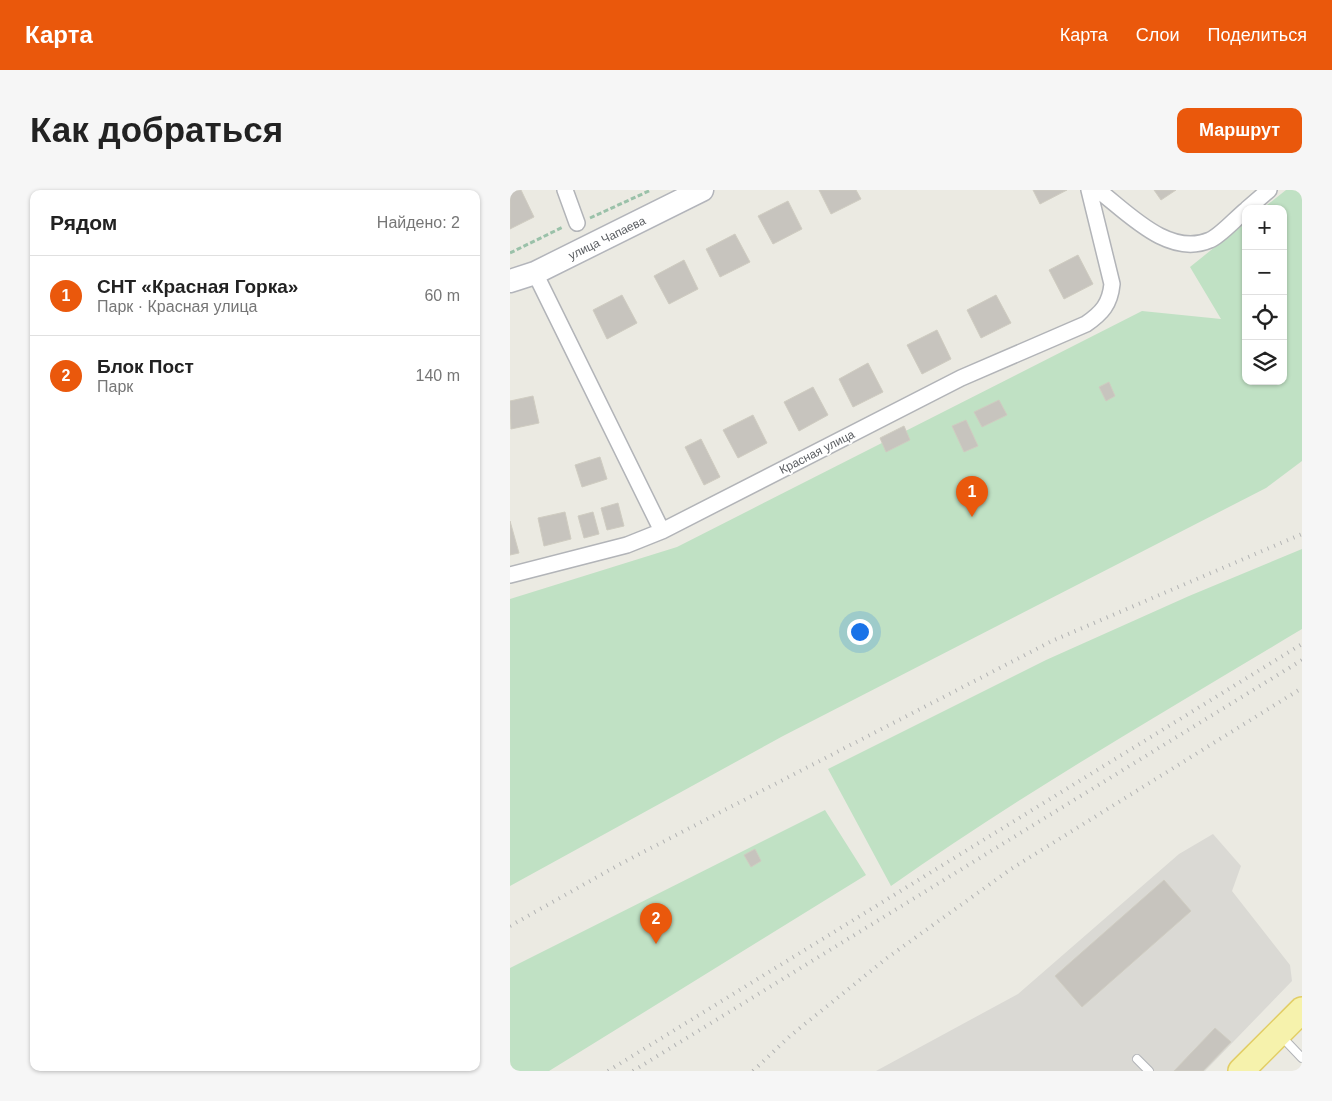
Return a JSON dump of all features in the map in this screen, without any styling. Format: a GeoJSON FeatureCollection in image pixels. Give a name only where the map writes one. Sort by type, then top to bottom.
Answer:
{"type":"FeatureCollection","features":[{"type":"Feature","properties":{"kind":"main road"},"geometry":{"type":"LineString","coordinates":[[1241,1071],[1302,1010]]}},
{"type":"Feature","properties":{"kind":"street"},"geometry":{"type":"LineString","coordinates":[[565,190],[577,223]]}},
{"type":"Feature","properties":{"kind":"street","name":"улица Чапаева"},"geometry":{"type":"LineString","coordinates":[[510,281],[535,273],[702,190]]}},
{"type":"Feature","properties":{"kind":"street","name":"Красная улица"},"geometry":{"type":"LineString","coordinates":[[510,575],[627,545],[662,531],[961,378],[1086,324],[1100,315],[1111,299],[1112,284],[1089,190]]}},
{"type":"Feature","properties":{"kind":"street"},"geometry":{"type":"LineString","coordinates":[[1098,190],[1139,222],[1165,239],[1183,245],[1210,240],[1242,214]]}},
{"type":"Feature","properties":{"kind":"street"},"geometry":{"type":"LineString","coordinates":[[1253,205],[1270,190]]}},
{"type":"Feature","properties":{"kind":"street"},"geometry":{"type":"LineString","coordinates":[[535,273],[662,531]]}},
{"type":"Feature","properties":{"kind":"lane"},"geometry":{"type":"LineString","coordinates":[[1278,1034],[1302,1058]]}},
{"type":"Feature","properties":{"kind":"lane"},"geometry":{"type":"LineString","coordinates":[[1137,1059],[1149,1071]]}},
{"type":"Feature","properties":{"kind":"shaded area"},"geometry":{"type":"Polygon","coordinates":[[[1213,834],[1241,866],[1232,891],[1290,965],[1292,981],[1205,1071],[876,1071],[1018,994],[1179,854],[1213,834]]]}},
{"type":"Feature","properties":{"kind":"green space"},"geometry":{"type":"Polygon","coordinates":[[[1286,190],[1302,190],[1302,461],[1266,488],[783,736],[510,886],[510,599],[677,547],[1142,311],[1221,319],[1190,267],[1242,225],[1242,385],[1287,385],[1287,205],[1267,205],[1286,190]]]}},
{"type":"Feature","properties":{"kind":"green space"},"geometry":{"type":"Polygon","coordinates":[[[1302,549],[1302,629],[1043,786],[891,886],[828,769],[1046,660],[1189,596],[1302,549]]]}},
{"type":"Feature","properties":{"kind":"green space"},"geometry":{"type":"Polygon","coordinates":[[[825,810],[866,875],[549,1071],[510,1071],[510,968],[825,810]]]}},
{"type":"Feature","properties":{"kind":"building"},"geometry":{"type":"Polygon","coordinates":[[[521,190],[534,217],[510,229],[510,194],[521,190]]]}},
{"type":"Feature","properties":{"kind":"building"},"geometry":{"type":"Polygon","coordinates":[[[819,190],[856,190],[861,199],[831,214],[819,190]]]}},
{"type":"Feature","properties":{"kind":"building"},"geometry":{"type":"Polygon","coordinates":[[[1033,190],[1067,190],[1040,204],[1033,190]]]}},
{"type":"Feature","properties":{"kind":"building"},"geometry":{"type":"Polygon","coordinates":[[[1154,190],[1176,190],[1161,200],[1154,190]]]}},
{"type":"Feature","properties":{"kind":"building"},"geometry":{"type":"Polygon","coordinates":[[[788,201],[802,229],[773,244],[758,216],[788,201]]]}},
{"type":"Feature","properties":{"kind":"building"},"geometry":{"type":"Polygon","coordinates":[[[735,234],[750,262],[720,277],[706,249],[735,234]]]}},
{"type":"Feature","properties":{"kind":"building"},"geometry":{"type":"Polygon","coordinates":[[[1078,255],[1093,284],[1064,299],[1049,270],[1078,255]]]}},
{"type":"Feature","properties":{"kind":"building"},"geometry":{"type":"Polygon","coordinates":[[[684,260],[698,289],[669,304],[654,276],[684,260]]]}},
{"type":"Feature","properties":{"kind":"building"},"geometry":{"type":"Polygon","coordinates":[[[622,295],[637,323],[607,339],[593,310],[622,295]]]}},
{"type":"Feature","properties":{"kind":"building"},"geometry":{"type":"Polygon","coordinates":[[[996,295],[1011,323],[981,338],[967,310],[996,295]]]}},
{"type":"Feature","properties":{"kind":"building"},"geometry":{"type":"Polygon","coordinates":[[[937,330],[951,359],[922,374],[907,345],[937,330]]]}},
{"type":"Feature","properties":{"kind":"building"},"geometry":{"type":"Polygon","coordinates":[[[868,363],[883,392],[853,407],[839,379],[868,363]]]}},
{"type":"Feature","properties":{"kind":"building"},"geometry":{"type":"Polygon","coordinates":[[[1109,382],[1115,396],[1106,401],[1099,387],[1109,382]]]}},
{"type":"Feature","properties":{"kind":"building"},"geometry":{"type":"Polygon","coordinates":[[[813,387],[828,415],[799,431],[784,402],[813,387]]]}},
{"type":"Feature","properties":{"kind":"building"},"geometry":{"type":"Polygon","coordinates":[[[533,396],[539,423],[511,429],[510,401],[533,396]]]}},
{"type":"Feature","properties":{"kind":"building"},"geometry":{"type":"Polygon","coordinates":[[[999,400],[1007,415],[982,427],[974,412],[999,400]]]}},
{"type":"Feature","properties":{"kind":"building"},"geometry":{"type":"Polygon","coordinates":[[[753,415],[767,443],[738,458],[723,430],[753,415]]]}},
{"type":"Feature","properties":{"kind":"building"},"geometry":{"type":"Polygon","coordinates":[[[966,420],[978,446],[964,452],[952,426],[966,420]]]}},
{"type":"Feature","properties":{"kind":"building"},"geometry":{"type":"Polygon","coordinates":[[[904,426],[910,440],[886,452],[880,438],[904,426]]]}},
{"type":"Feature","properties":{"kind":"building"},"geometry":{"type":"Polygon","coordinates":[[[701,439],[720,477],[704,485],[685,447],[701,439]]]}},
{"type":"Feature","properties":{"kind":"building"},"geometry":{"type":"Polygon","coordinates":[[[600,457],[607,479],[582,487],[575,465],[600,457]]]}},
{"type":"Feature","properties":{"kind":"building"},"geometry":{"type":"Polygon","coordinates":[[[618,503],[624,526],[607,530],[601,508],[618,503]]]}},
{"type":"Feature","properties":{"kind":"building"},"geometry":{"type":"Polygon","coordinates":[[[565,512],[571,539],[544,546],[538,518],[565,512]]]}},
{"type":"Feature","properties":{"kind":"building"},"geometry":{"type":"Polygon","coordinates":[[[593,512],[599,534],[584,538],[578,516],[593,512]]]}},
{"type":"Feature","properties":{"kind":"building"},"geometry":{"type":"Polygon","coordinates":[[[510,521],[519,553],[510,555],[510,521]]]}},
{"type":"Feature","properties":{"kind":"building"},"geometry":{"type":"Polygon","coordinates":[[[755,849],[761,861],[751,867],[744,855],[755,849]]]}},
{"type":"Feature","properties":{"kind":"building"},"geometry":{"type":"Polygon","coordinates":[[[1164,880],[1191,911],[1082,1007],[1055,976],[1164,880]]]}},
{"type":"Feature","properties":{"kind":"building"},"geometry":{"type":"Polygon","coordinates":[[[1215,1028],[1231,1042],[1203,1071],[1174,1071],[1215,1028]]]}},
{"type":"Feature","properties":{"kind":"railway"},"geometry":{"type":"LineString","coordinates":[[510,926],[622,863],[1052,641],[1302,534]]}},
{"type":"Feature","properties":{"kind":"railway"},"geometry":{"type":"LineString","coordinates":[[608,1071],[1302,644]]}},
{"type":"Feature","properties":{"kind":"railway"},"geometry":{"type":"LineString","coordinates":[[633,1071],[1302,660]]}},
{"type":"Feature","properties":{"kind":"railway"},"geometry":{"type":"LineString","coordinates":[[753,1071],[790,1036],[887,958],[1011,869],[1302,688]]}},
{"type":"Feature","properties":{"kind":"place","name":"СНТ «Красная Горка»"},"geometry":{"type":"Point","coordinates":[972,517]}},
{"type":"Feature","properties":{"kind":"place","name":"Блок Пост"},"geometry":{"type":"Point","coordinates":[656,944]}}]}
